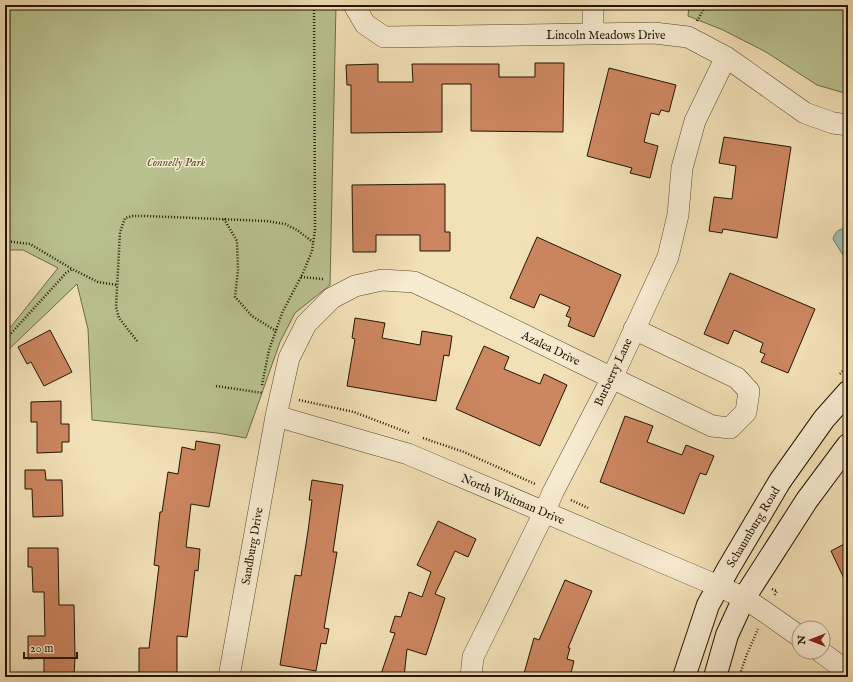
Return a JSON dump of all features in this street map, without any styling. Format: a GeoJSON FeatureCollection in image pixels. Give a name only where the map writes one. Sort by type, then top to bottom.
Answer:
{"type":"FeatureCollection","features":[{"type":"Feature","properties":{"kind":"street","name":"Lincoln Meadows Drive"},"geometry":{"type":"LineString","coordinates":[[354,5],[365,24],[384,37],[654,33],[688,37],[726,57],[805,113],[833,123],[848,125]]}},
{"type":"Feature","properties":{"kind":"street"},"geometry":{"type":"LineString","coordinates":[[593,5],[593,34]]}},
{"type":"Feature","properties":{"kind":"street","name":"Burberry Lane"},"geometry":{"type":"LineString","coordinates":[[471,677],[473,657],[553,492],[612,378],[668,257],[678,215],[682,168],[695,121],[726,57]]}},
{"type":"Feature","properties":{"kind":"street","name":"Azalea Drive"},"geometry":{"type":"LineString","coordinates":[[276,416],[289,358],[306,324],[332,298],[355,286],[382,280],[414,282],[712,426],[730,428],[746,412],[749,391],[737,378],[634,329]]}},
{"type":"Feature","properties":{"kind":"street","name":"Schaumburg Road"},"geometry":{"type":"LineString","coordinates":[[684,677],[708,605],[718,586],[780,481],[824,419],[848,392]]}},
{"type":"Feature","properties":{"kind":"street","name":"North Whitman Drive"},"geometry":{"type":"LineString","coordinates":[[276,416],[408,454],[718,586],[744,598],[791,630]]}},
{"type":"Feature","properties":{"kind":"street","name":"Sandburg Drive"},"geometry":{"type":"LineString","coordinates":[[229,677],[276,416]]}},
{"type":"Feature","properties":{"kind":"street"},"geometry":{"type":"LineString","coordinates":[[715,677],[728,635],[744,598],[807,500],[848,445]]}},
{"type":"Feature","properties":{"kind":"street"},"geometry":{"type":"LineString","coordinates":[[831,659],[848,672]]}},
{"type":"Feature","properties":{"kind":"path"},"geometry":{"type":"LineString","coordinates":[[216,386],[260,393],[269,350],[282,313],[303,274],[312,251],[316,206],[314,5]]}},
{"type":"Feature","properties":{"kind":"path"},"geometry":{"type":"LineString","coordinates":[[137,341],[119,318],[116,307],[120,232],[125,218],[133,216],[146,216],[267,221],[285,224],[297,230],[313,242]]}},
{"type":"Feature","properties":{"kind":"path"},"geometry":{"type":"LineString","coordinates":[[223,219],[237,241],[238,270],[236,297],[252,316],[276,332]]}},
{"type":"Feature","properties":{"kind":"path"},"geometry":{"type":"LineString","coordinates":[[5,241],[30,244],[72,270],[98,282],[117,285]]}},
{"type":"Feature","properties":{"kind":"path"},"geometry":{"type":"LineString","coordinates":[[5,340],[66,273],[72,270]]}},
{"type":"Feature","properties":{"kind":"path"},"geometry":{"type":"LineString","coordinates":[[739,677],[765,612],[777,591]]}},
{"type":"Feature","properties":{"kind":"green space","name":"Connelly Park"},"geometry":{"type":"Polygon","coordinates":[[[5,5],[336,5],[330,285],[295,313],[280,342],[246,438],[217,433],[92,420],[88,329],[77,284],[5,353],[5,334],[58,268],[23,250],[5,250],[5,5]]]}},
{"type":"Feature","properties":{"kind":"green space"},"geometry":{"type":"Polygon","coordinates":[[[689,5],[848,5],[848,94],[817,85],[766,52],[723,30],[688,16],[689,5]]]}},
{"type":"Feature","properties":{"kind":"water"},"geometry":{"type":"Polygon","coordinates":[[[847,228],[848,253],[843,255],[833,239],[837,231],[847,228]]]}},
{"type":"Feature","properties":{"kind":"building"},"geometry":{"type":"Polygon","coordinates":[[[535,63],[564,63],[563,132],[471,131],[471,84],[442,84],[442,132],[351,133],[351,85],[347,85],[346,65],[378,64],[378,82],[413,82],[412,64],[499,64],[499,77],[535,77],[535,63]]]}},
{"type":"Feature","properties":{"kind":"building"},"geometry":{"type":"Polygon","coordinates":[[[609,68],[676,85],[669,112],[661,110],[659,115],[651,113],[644,142],[658,146],[650,178],[630,173],[632,168],[587,156],[609,68]]]}},
{"type":"Feature","properties":{"kind":"building"},"geometry":{"type":"Polygon","coordinates":[[[724,137],[791,147],[777,238],[723,229],[722,233],[709,231],[714,197],[732,199],[736,166],[719,163],[724,137]]]}},
{"type":"Feature","properties":{"kind":"building"},"geometry":{"type":"Polygon","coordinates":[[[445,184],[445,232],[450,232],[450,251],[420,251],[420,235],[376,235],[376,252],[353,252],[352,185],[445,184]]]}},
{"type":"Feature","properties":{"kind":"building"},"geometry":{"type":"Polygon","coordinates":[[[537,237],[621,275],[594,337],[568,326],[571,318],[566,316],[570,307],[540,294],[534,308],[510,298],[537,237]]]}},
{"type":"Feature","properties":{"kind":"building"},"geometry":{"type":"Polygon","coordinates":[[[730,273],[815,309],[788,373],[761,362],[765,354],[760,352],[763,343],[734,330],[728,344],[704,334],[730,273]]]}},
{"type":"Feature","properties":{"kind":"building"},"geometry":{"type":"Polygon","coordinates":[[[355,318],[385,323],[382,338],[420,345],[422,331],[452,336],[449,356],[444,355],[436,401],[347,386],[355,339],[352,338],[355,318]]]}},
{"type":"Feature","properties":{"kind":"building"},"geometry":{"type":"Polygon","coordinates":[[[50,330],[72,372],[44,386],[31,362],[27,364],[18,347],[50,330]]]}},
{"type":"Feature","properties":{"kind":"building"},"geometry":{"type":"Polygon","coordinates":[[[484,346],[509,357],[504,369],[540,384],[544,374],[567,385],[540,446],[456,409],[484,346]]]}},
{"type":"Feature","properties":{"kind":"building"},"geometry":{"type":"Polygon","coordinates":[[[61,401],[61,424],[69,424],[69,442],[62,442],[62,452],[37,453],[37,422],[31,422],[31,402],[61,401]]]}},
{"type":"Feature","properties":{"kind":"building"},"geometry":{"type":"Polygon","coordinates":[[[625,416],[653,426],[647,442],[682,455],[686,445],[714,456],[706,475],[700,473],[684,514],[600,482],[625,416]]]}},
{"type":"Feature","properties":{"kind":"building"},"geometry":{"type":"Polygon","coordinates":[[[196,441],[220,445],[209,507],[191,504],[186,547],[200,549],[198,571],[195,570],[187,637],[177,636],[177,677],[139,677],[139,648],[149,648],[159,566],[154,565],[160,512],[162,512],[168,472],[178,474],[182,447],[195,450],[196,441]]]}},
{"type":"Feature","properties":{"kind":"building"},"geometry":{"type":"Polygon","coordinates":[[[25,470],[45,470],[46,480],[62,480],[63,516],[33,517],[32,489],[25,489],[25,470]]]}},
{"type":"Feature","properties":{"kind":"building"},"geometry":{"type":"Polygon","coordinates":[[[312,480],[343,485],[333,552],[337,552],[324,628],[329,629],[326,644],[321,643],[316,671],[280,665],[295,575],[301,576],[312,500],[309,500],[312,480]]]}},
{"type":"Feature","properties":{"kind":"building"},"geometry":{"type":"Polygon","coordinates":[[[438,521],[476,539],[468,557],[455,551],[435,594],[445,598],[426,655],[407,649],[404,677],[380,677],[395,633],[390,632],[395,616],[401,617],[409,592],[422,597],[431,572],[417,565],[438,521]]]}},
{"type":"Feature","properties":{"kind":"building"},"geometry":{"type":"Polygon","coordinates":[[[848,542],[848,587],[831,551],[848,542]]]}},
{"type":"Feature","properties":{"kind":"building"},"geometry":{"type":"Polygon","coordinates":[[[28,548],[58,548],[59,605],[74,605],[74,677],[44,677],[44,658],[28,659],[28,636],[45,636],[44,592],[33,592],[32,567],[28,567],[28,548]]]}},
{"type":"Feature","properties":{"kind":"building"},"geometry":{"type":"Polygon","coordinates":[[[565,580],[592,591],[568,648],[570,648],[567,659],[574,661],[570,677],[523,677],[534,638],[539,640],[565,580]]]}}]}
